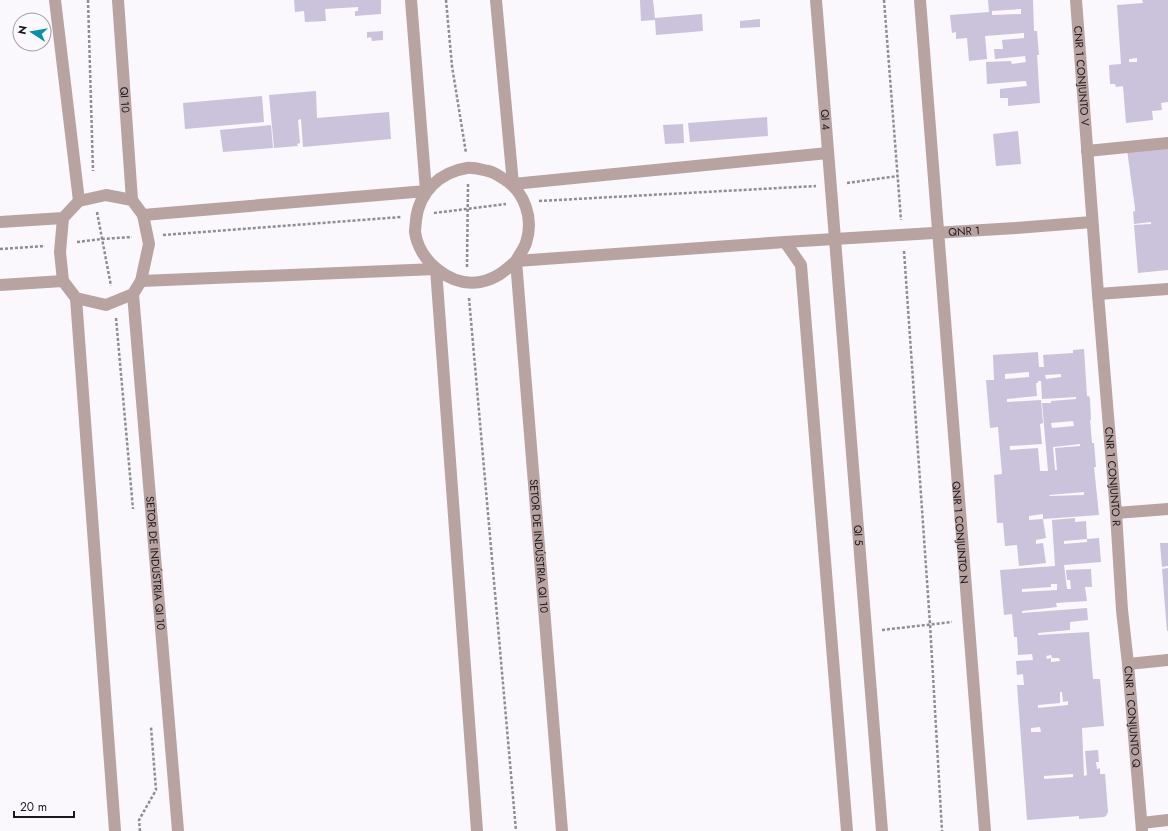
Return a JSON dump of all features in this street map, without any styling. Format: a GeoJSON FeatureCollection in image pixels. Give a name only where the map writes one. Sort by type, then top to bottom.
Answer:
{"type":"FeatureCollection","features":[{"type":"Feature","properties":{"kind":"street"},"geometry":{"type":"LineString","coordinates":[[55,0],[79,201]]}},
{"type":"Feature","properties":{"kind":"street","name":"QI 10"},"geometry":{"type":"LineString","coordinates":[[118,0],[132,200]]}},
{"type":"Feature","properties":{"kind":"street"},"geometry":{"type":"LineString","coordinates":[[411,0],[426,191]]}},
{"type":"Feature","properties":{"kind":"street"},"geometry":{"type":"LineString","coordinates":[[496,0],[513,184],[524,202],[529,222],[526,243],[516,261],[500,275],[480,282],[458,281],[436,269],[422,253],[415,232],[417,210],[426,191],[445,175],[468,168],[492,171],[513,184],[828,153]]}},
{"type":"Feature","properties":{"kind":"street","name":"QI 4"},"geometry":{"type":"LineString","coordinates":[[816,0],[836,239]]}},
{"type":"Feature","properties":{"kind":"street","name":"QNR 1 CONJUNTO N"},"geometry":{"type":"LineString","coordinates":[[920,0],[936,233],[985,831]]}},
{"type":"Feature","properties":{"kind":"street","name":"CNR 1 CONJUNTO V"},"geometry":{"type":"LineString","coordinates":[[1076,0],[1087,151]]}},
{"type":"Feature","properties":{"kind":"street"},"geometry":{"type":"LineString","coordinates":[[1168,143],[1087,151],[1098,294],[1168,289]]}},
{"type":"Feature","properties":{"kind":"street"},"geometry":{"type":"LineString","coordinates":[[143,215],[426,191]]}},
{"type":"Feature","properties":{"kind":"street"},"geometry":{"type":"LineString","coordinates":[[76,298],[106,305],[133,294],[142,281],[149,244],[143,215],[132,200],[106,195],[79,201],[63,218],[61,245],[63,281],[76,298],[115,831]]}},
{"type":"Feature","properties":{"kind":"street"},"geometry":{"type":"LineString","coordinates":[[0,222],[63,218]]}},
{"type":"Feature","properties":{"kind":"street","name":"QNR 1"},"geometry":{"type":"LineString","coordinates":[[516,261],[1092,222]]}},
{"type":"Feature","properties":{"kind":"street","name":"QI 5"},"geometry":{"type":"LineString","coordinates":[[836,239],[865,631],[882,831]]}},
{"type":"Feature","properties":{"kind":"street"},"geometry":{"type":"LineString","coordinates":[[785,242],[801,265],[847,831]]}},
{"type":"Feature","properties":{"kind":"street","name":"SETOR DE INDÚSTRIA QI 10"},"geometry":{"type":"LineString","coordinates":[[516,261],[562,831]]}},
{"type":"Feature","properties":{"kind":"street"},"geometry":{"type":"LineString","coordinates":[[142,281],[436,269]]}},
{"type":"Feature","properties":{"kind":"street"},"geometry":{"type":"LineString","coordinates":[[436,269],[477,831]]}},
{"type":"Feature","properties":{"kind":"street"},"geometry":{"type":"LineString","coordinates":[[0,286],[63,281]]}},
{"type":"Feature","properties":{"kind":"street","name":"SETOR DE INDÚSTRIA QI 10"},"geometry":{"type":"LineString","coordinates":[[133,294],[178,831]]}},
{"type":"Feature","properties":{"kind":"street","name":"CNR 1 CONJUNTO R"},"geometry":{"type":"LineString","coordinates":[[1098,294],[1116,513],[1122,610]]}},
{"type":"Feature","properties":{"kind":"street"},"geometry":{"type":"LineString","coordinates":[[1116,513],[1168,509]]}},
{"type":"Feature","properties":{"kind":"street","name":"CNR 1 CONJUNTO Q"},"geometry":{"type":"LineString","coordinates":[[1122,610],[1142,827]]}},
{"type":"Feature","properties":{"kind":"street"},"geometry":{"type":"LineString","coordinates":[[1128,664],[1168,660]]}},
{"type":"Feature","properties":{"kind":"street"},"geometry":{"type":"LineString","coordinates":[[1142,827],[1168,820]]}},
{"type":"Feature","properties":{"kind":"path"},"geometry":{"type":"LineString","coordinates":[[88,0],[94,197],[114,302],[134,514]]}},
{"type":"Feature","properties":{"kind":"path"},"geometry":{"type":"LineString","coordinates":[[446,0],[452,66],[468,168],[467,282],[516,831]]}},
{"type":"Feature","properties":{"kind":"path"},"geometry":{"type":"LineString","coordinates":[[884,0],[930,624],[942,831]]}},
{"type":"Feature","properties":{"kind":"path"},"geometry":{"type":"LineString","coordinates":[[0,249],[61,245],[102,239],[417,216],[468,208],[524,202],[831,185],[898,176]]}},
{"type":"Feature","properties":{"kind":"path"},"geometry":{"type":"LineString","coordinates":[[865,631],[967,620]]}},
{"type":"Feature","properties":{"kind":"path"},"geometry":{"type":"LineString","coordinates":[[140,831],[139,820],[156,790],[151,719]]}},
{"type":"Feature","properties":{"kind":"building"},"geometry":{"type":"Polygon","coordinates":[[[294,0],[381,0],[381,14],[355,16],[355,11],[358,11],[358,7],[325,9],[326,21],[305,22],[304,11],[295,12],[294,0]]]}},
{"type":"Feature","properties":{"kind":"building"},"geometry":{"type":"Polygon","coordinates":[[[640,0],[653,0],[655,18],[702,14],[703,31],[656,35],[655,20],[641,21],[640,0]]]}},
{"type":"Feature","properties":{"kind":"building"},"geometry":{"type":"Polygon","coordinates":[[[988,0],[1033,0],[1034,31],[1037,31],[1039,55],[1037,55],[1040,103],[1008,106],[1008,98],[1000,98],[1000,89],[1027,86],[1026,81],[987,84],[986,62],[1011,61],[1012,64],[1026,62],[1025,56],[995,59],[994,49],[1003,49],[1002,40],[1024,38],[1024,33],[985,36],[987,59],[969,61],[967,38],[956,39],[956,32],[952,33],[950,15],[989,12],[988,0]],[[1021,9],[992,11],[992,15],[1021,14],[1021,9]]]}},
{"type":"Feature","properties":{"kind":"building"},"geometry":{"type":"Polygon","coordinates":[[[1142,0],[1168,0],[1168,102],[1161,103],[1162,110],[1152,111],[1153,120],[1126,123],[1123,86],[1116,87],[1115,84],[1110,84],[1109,65],[1121,64],[1117,5],[1143,3],[1142,0]],[[1137,58],[1129,59],[1129,62],[1137,62],[1137,58]]]}},
{"type":"Feature","properties":{"kind":"building"},"geometry":{"type":"Polygon","coordinates":[[[760,19],[760,27],[740,28],[740,21],[760,19]]]}},
{"type":"Feature","properties":{"kind":"building"},"geometry":{"type":"Polygon","coordinates":[[[383,31],[383,40],[372,41],[371,37],[367,38],[367,32],[383,31]]]}},
{"type":"Feature","properties":{"kind":"building"},"geometry":{"type":"Polygon","coordinates":[[[316,91],[317,118],[389,112],[391,139],[303,147],[301,119],[298,120],[300,143],[297,144],[298,146],[274,148],[269,95],[316,91]]]}},
{"type":"Feature","properties":{"kind":"building"},"geometry":{"type":"Polygon","coordinates":[[[262,96],[264,122],[185,129],[183,103],[262,96]]]}},
{"type":"Feature","properties":{"kind":"building"},"geometry":{"type":"Polygon","coordinates":[[[767,117],[768,136],[690,142],[688,123],[767,117]]]}},
{"type":"Feature","properties":{"kind":"building"},"geometry":{"type":"Polygon","coordinates":[[[683,124],[684,143],[665,144],[663,125],[683,124]]]}},
{"type":"Feature","properties":{"kind":"building"},"geometry":{"type":"Polygon","coordinates":[[[271,125],[273,148],[223,152],[220,130],[271,125]]]}},
{"type":"Feature","properties":{"kind":"building"},"geometry":{"type":"Polygon","coordinates":[[[1018,131],[1021,164],[996,166],[993,134],[1018,131]]]}},
{"type":"Feature","properties":{"kind":"building"},"geometry":{"type":"Polygon","coordinates":[[[1168,146],[1168,270],[1138,273],[1134,225],[1151,224],[1151,222],[1134,224],[1133,211],[1135,212],[1135,208],[1127,150],[1168,146]]]}},
{"type":"Feature","properties":{"kind":"building"},"geometry":{"type":"Polygon","coordinates":[[[1084,349],[1087,396],[1089,396],[1090,399],[1092,443],[1094,443],[1096,467],[1094,467],[1099,515],[1043,519],[1046,538],[1036,540],[1036,544],[1043,543],[1046,563],[1019,566],[1017,545],[1005,546],[1003,523],[997,523],[994,475],[1002,474],[998,427],[990,428],[986,380],[994,380],[993,355],[1038,352],[1039,367],[1044,367],[1043,355],[1073,353],[1073,350],[1084,349]],[[1029,372],[1005,374],[1005,379],[1029,377],[1029,372]],[[1061,374],[1045,375],[1046,379],[1061,377],[1061,374]],[[1041,381],[1036,383],[1037,396],[1007,399],[1007,402],[1041,400],[1043,423],[1040,424],[1042,444],[1010,446],[1010,450],[1038,448],[1040,471],[1048,471],[1042,403],[1076,399],[1076,397],[1042,399],[1041,381]],[[1073,421],[1051,423],[1052,428],[1074,426],[1073,421]],[[1080,444],[1053,447],[1055,470],[1057,470],[1055,448],[1080,446],[1080,444]],[[1084,492],[1049,495],[1084,495],[1084,492]],[[1043,514],[1029,516],[1029,520],[1043,519],[1043,514]]]}},
{"type":"Feature","properties":{"kind":"building"},"geometry":{"type":"Polygon","coordinates":[[[1075,518],[1075,522],[1086,521],[1087,539],[1099,538],[1101,562],[1064,565],[1067,589],[1071,589],[1070,580],[1067,580],[1066,570],[1091,569],[1092,587],[1085,587],[1087,601],[1056,603],[1057,607],[1022,611],[1022,613],[1087,608],[1088,620],[1070,622],[1070,630],[1038,633],[1038,635],[1089,632],[1093,679],[1100,679],[1104,726],[1082,728],[1084,776],[1087,775],[1085,751],[1098,750],[1099,762],[1096,762],[1097,769],[1100,768],[1100,774],[1105,774],[1108,812],[1104,817],[1079,819],[1079,816],[1027,820],[1017,685],[1024,685],[1023,674],[1017,675],[1016,661],[1033,660],[1032,654],[1018,655],[1017,637],[1014,637],[1012,614],[1004,615],[1000,570],[1055,566],[1052,520],[1075,518]],[[1087,539],[1064,541],[1064,544],[1087,542],[1087,539]],[[1051,584],[1051,587],[1022,589],[1022,592],[1057,590],[1057,584],[1051,584]],[[1051,655],[1046,656],[1047,659],[1051,658],[1051,662],[1060,661],[1059,658],[1052,658],[1051,655]],[[1060,692],[1060,703],[1038,705],[1038,708],[1068,705],[1068,701],[1063,702],[1062,692],[1060,692]],[[1040,727],[1031,728],[1031,732],[1041,732],[1040,727]],[[1073,774],[1044,776],[1044,779],[1073,777],[1073,774]]]}},
{"type":"Feature","properties":{"kind":"building"},"geometry":{"type":"Polygon","coordinates":[[[1160,543],[1168,543],[1168,566],[1162,567],[1160,543]]]}},
{"type":"Feature","properties":{"kind":"building"},"geometry":{"type":"Polygon","coordinates":[[[1168,568],[1168,631],[1167,631],[1162,569],[1168,568]]]}}]}
